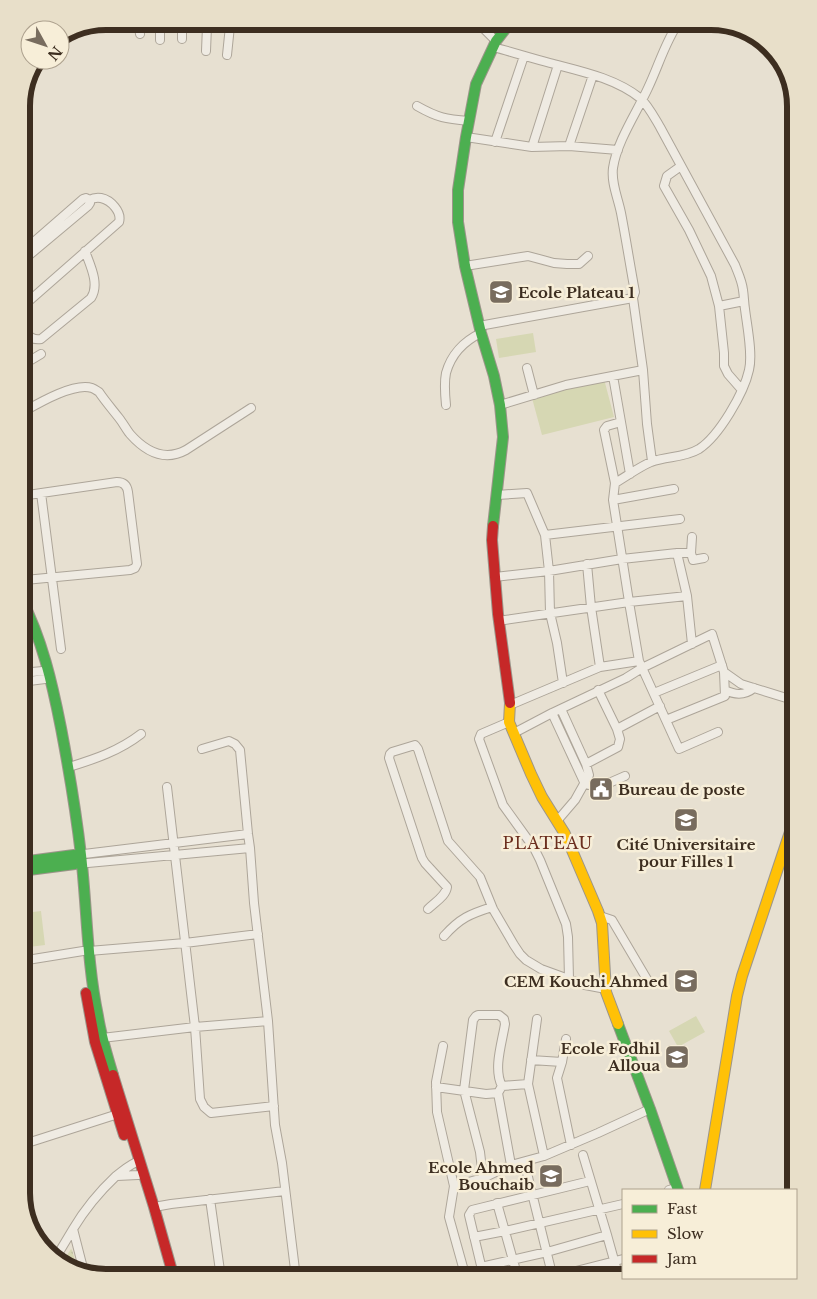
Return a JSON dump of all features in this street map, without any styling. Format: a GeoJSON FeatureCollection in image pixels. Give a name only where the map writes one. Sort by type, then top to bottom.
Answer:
{"type":"FeatureCollection","features":[{"type":"Feature","properties":{"kind":"main road"},"geometry":{"type":"LineString","coordinates":[[505,30],[495,44],[476,84],[458,190],[458,222],[464,266],[500,405],[503,437],[492,540],[498,621],[510,705],[510,722],[530,774],[568,842],[600,916],[606,990],[650,1109],[674,1189]]}},
{"type":"Feature","properties":{"kind":"main road"},"geometry":{"type":"LineString","coordinates":[[30,617],[46,657],[69,767],[86,951],[86,992],[92,1026],[118,1114],[154,1207],[171,1269]]}},
{"type":"Feature","properties":{"kind":"main road"},"geometry":{"type":"LineString","coordinates":[[30,630],[44,675],[61,756],[78,859]]}},
{"type":"Feature","properties":{"kind":"main road"},"geometry":{"type":"LineString","coordinates":[[705,1189],[738,990],[787,841]]}},
{"type":"Feature","properties":{"kind":"main road"},"geometry":{"type":"LineString","coordinates":[[30,862],[78,859]]}},
{"type":"Feature","properties":{"kind":"main road"},"geometry":{"type":"LineString","coordinates":[[30,869],[78,859]]}},
{"type":"Feature","properties":{"kind":"main road"},"geometry":{"type":"LineString","coordinates":[[86,951],[102,1038],[136,1162]]}},
{"type":"Feature","properties":{"kind":"main road"},"geometry":{"type":"LineString","coordinates":[[141,1174],[165,1269]]}},
{"type":"Feature","properties":{"kind":"street"},"geometry":{"type":"LineString","coordinates":[[160,30],[160,40]]}},
{"type":"Feature","properties":{"kind":"street"},"geometry":{"type":"LineString","coordinates":[[182,30],[182,40]]}},
{"type":"Feature","properties":{"kind":"street"},"geometry":{"type":"LineString","coordinates":[[206,51],[207,30]]}},
{"type":"Feature","properties":{"kind":"street"},"geometry":{"type":"LineString","coordinates":[[228,55],[230,30]]}},
{"type":"Feature","properties":{"kind":"street"},"geometry":{"type":"LineString","coordinates":[[483,30],[495,44],[524,56],[608,80],[629,90],[641,99],[651,112],[735,265],[744,291],[750,368],[742,390],[729,415],[708,442],[698,450],[683,456],[652,462],[615,483]]}},
{"type":"Feature","properties":{"kind":"street"},"geometry":{"type":"LineString","coordinates":[[652,462],[643,370],[633,298],[635,292],[613,168],[618,150],[641,99],[648,89],[673,30]]}},
{"type":"Feature","properties":{"kind":"street"},"geometry":{"type":"LineString","coordinates":[[495,142],[524,56]]}},
{"type":"Feature","properties":{"kind":"street"},"geometry":{"type":"LineString","coordinates":[[532,147],[558,65]]}},
{"type":"Feature","properties":{"kind":"street"},"geometry":{"type":"LineString","coordinates":[[569,146],[593,75]]}},
{"type":"Feature","properties":{"kind":"street"},"geometry":{"type":"LineString","coordinates":[[417,106],[441,118],[469,121]]}},
{"type":"Feature","properties":{"kind":"street"},"geometry":{"type":"LineString","coordinates":[[466,137],[532,147],[569,146],[618,150]]}},
{"type":"Feature","properties":{"kind":"street"},"geometry":{"type":"LineString","coordinates":[[681,166],[667,176],[664,186],[689,230],[711,276],[719,306],[724,366],[728,374],[742,390]]}},
{"type":"Feature","properties":{"kind":"street"},"geometry":{"type":"LineString","coordinates":[[30,245],[86,198],[89,200],[97,198],[105,200],[119,212],[120,218],[117,225],[30,300]]}},
{"type":"Feature","properties":{"kind":"street"},"geometry":{"type":"LineString","coordinates":[[30,254],[88,206],[89,200]]}},
{"type":"Feature","properties":{"kind":"street"},"geometry":{"type":"LineString","coordinates":[[30,336],[34,339],[41,339],[91,298],[95,285],[85,251]]}},
{"type":"Feature","properties":{"kind":"street"},"geometry":{"type":"LineString","coordinates":[[464,266],[528,256],[554,263],[579,264],[588,256]]}},
{"type":"Feature","properties":{"kind":"street"},"geometry":{"type":"LineString","coordinates":[[446,405],[446,374],[453,356],[480,330],[633,298]]}},
{"type":"Feature","properties":{"kind":"street"},"geometry":{"type":"LineString","coordinates":[[719,306],[744,301]]}},
{"type":"Feature","properties":{"kind":"street"},"geometry":{"type":"LineString","coordinates":[[30,361],[41,354]]}},
{"type":"Feature","properties":{"kind":"street"},"geometry":{"type":"LineString","coordinates":[[527,368],[534,395]]}},
{"type":"Feature","properties":{"kind":"street"},"geometry":{"type":"LineString","coordinates":[[500,405],[566,386],[643,370]]}},
{"type":"Feature","properties":{"kind":"street"},"geometry":{"type":"LineString","coordinates":[[613,376],[630,474]]}},
{"type":"Feature","properties":{"kind":"street"},"geometry":{"type":"LineString","coordinates":[[30,408],[72,389],[92,388],[99,392],[130,434],[141,445],[152,452],[167,456],[177,455],[186,450],[251,408]]}},
{"type":"Feature","properties":{"kind":"street"},"geometry":{"type":"LineString","coordinates":[[621,422],[607,426],[604,430],[615,483],[613,500],[641,665],[679,749],[718,732]]}},
{"type":"Feature","properties":{"kind":"street"},"geometry":{"type":"LineString","coordinates":[[30,495],[120,482],[126,485],[137,564],[135,568],[130,570],[30,579]]}},
{"type":"Feature","properties":{"kind":"street"},"geometry":{"type":"LineString","coordinates":[[613,500],[674,490]]}},
{"type":"Feature","properties":{"kind":"street"},"geometry":{"type":"LineString","coordinates":[[41,493],[61,648]]}},
{"type":"Feature","properties":{"kind":"street"},"geometry":{"type":"LineString","coordinates":[[497,495],[527,493],[545,535],[549,571],[550,613],[563,683]]}},
{"type":"Feature","properties":{"kind":"street"},"geometry":{"type":"LineString","coordinates":[[545,535],[680,519]]}},
{"type":"Feature","properties":{"kind":"street"},"geometry":{"type":"LineString","coordinates":[[692,537],[691,553],[693,560],[704,558]]}},
{"type":"Feature","properties":{"kind":"street"},"geometry":{"type":"LineString","coordinates":[[677,553],[687,596],[692,644]]}},
{"type":"Feature","properties":{"kind":"street"},"geometry":{"type":"LineString","coordinates":[[495,577],[549,571],[622,559],[691,553]]}},
{"type":"Feature","properties":{"kind":"street"},"geometry":{"type":"LineString","coordinates":[[586,564],[600,667]]}},
{"type":"Feature","properties":{"kind":"street"},"geometry":{"type":"LineString","coordinates":[[498,621],[629,602],[687,596]]}},
{"type":"Feature","properties":{"kind":"street"},"geometry":{"type":"LineString","coordinates":[[514,733],[598,690],[626,678],[641,665],[712,634],[723,668],[725,696],[666,720]]}},
{"type":"Feature","properties":{"kind":"street"},"geometry":{"type":"LineString","coordinates":[[510,705],[600,667],[641,665]]}},
{"type":"Feature","properties":{"kind":"street"},"geometry":{"type":"LineString","coordinates":[[723,668],[741,684],[787,698]]}},
{"type":"Feature","properties":{"kind":"street"},"geometry":{"type":"LineString","coordinates":[[654,694],[723,668]]}},
{"type":"Feature","properties":{"kind":"street"},"geometry":{"type":"LineString","coordinates":[[30,674],[44,675]]}},
{"type":"Feature","properties":{"kind":"street"},"geometry":{"type":"LineString","coordinates":[[30,679],[44,675]]}},
{"type":"Feature","properties":{"kind":"street"},"geometry":{"type":"LineString","coordinates":[[725,690],[734,694],[742,694],[754,688]]}},
{"type":"Feature","properties":{"kind":"street"},"geometry":{"type":"LineString","coordinates":[[586,764],[618,747],[620,739],[598,690]]}},
{"type":"Feature","properties":{"kind":"street"},"geometry":{"type":"LineString","coordinates":[[617,729],[660,706]]}},
{"type":"Feature","properties":{"kind":"street"},"geometry":{"type":"LineString","coordinates":[[557,821],[575,800],[589,775],[586,764],[561,709]]}},
{"type":"Feature","properties":{"kind":"street"},"geometry":{"type":"LineString","coordinates":[[552,713],[585,784]]}},
{"type":"Feature","properties":{"kind":"street"},"geometry":{"type":"LineString","coordinates":[[510,722],[481,734],[479,739],[503,805],[534,848],[566,924],[570,979]]}},
{"type":"Feature","properties":{"kind":"street"},"geometry":{"type":"LineString","coordinates":[[69,767],[109,754],[141,734]]}},
{"type":"Feature","properties":{"kind":"street"},"geometry":{"type":"LineString","coordinates":[[202,749],[229,741],[240,750],[268,1021],[274,1106],[292,1269]]}},
{"type":"Feature","properties":{"kind":"street"},"geometry":{"type":"LineString","coordinates":[[428,909],[445,894],[447,887],[422,858],[389,758],[392,752],[415,745],[418,749],[448,841],[480,877],[492,907],[514,945],[526,960],[541,969],[585,985],[606,990]]}},
{"type":"Feature","properties":{"kind":"street"},"geometry":{"type":"LineString","coordinates":[[585,784],[600,787],[624,776]]}},
{"type":"Feature","properties":{"kind":"street"},"geometry":{"type":"LineString","coordinates":[[167,787],[195,1026],[200,1099],[204,1107],[211,1113],[274,1106]]}},
{"type":"Feature","properties":{"kind":"street"},"geometry":{"type":"LineString","coordinates":[[78,859],[173,843],[248,834]]}},
{"type":"Feature","properties":{"kind":"street"},"geometry":{"type":"LineString","coordinates":[[78,859],[174,855],[250,848]]}},
{"type":"Feature","properties":{"kind":"street"},"geometry":{"type":"LineString","coordinates":[[444,936],[459,920],[470,914],[492,907]]}},
{"type":"Feature","properties":{"kind":"street"},"geometry":{"type":"LineString","coordinates":[[600,916],[612,920],[648,981]]}},
{"type":"Feature","properties":{"kind":"street"},"geometry":{"type":"LineString","coordinates":[[30,959],[86,951],[185,943],[258,934]]}},
{"type":"Feature","properties":{"kind":"street"},"geometry":{"type":"LineString","coordinates":[[483,1178],[480,1152],[464,1090],[472,1020],[478,1015],[499,1015],[505,1024],[498,1070],[511,1165]]}},
{"type":"Feature","properties":{"kind":"street"},"geometry":{"type":"LineString","coordinates":[[537,1019],[528,1084],[544,1156]]}},
{"type":"Feature","properties":{"kind":"street"},"geometry":{"type":"LineString","coordinates":[[102,1038],[195,1026],[268,1021]]}},
{"type":"Feature","properties":{"kind":"street"},"geometry":{"type":"LineString","coordinates":[[566,1040],[558,1078],[571,1145]]}},
{"type":"Feature","properties":{"kind":"street"},"geometry":{"type":"LineString","coordinates":[[443,1046],[436,1087],[437,1112],[454,1186],[449,1217],[463,1269]]}},
{"type":"Feature","properties":{"kind":"street"},"geometry":{"type":"LineString","coordinates":[[531,1060],[562,1062]]}},
{"type":"Feature","properties":{"kind":"street"},"geometry":{"type":"LineString","coordinates":[[436,1087],[486,1094],[528,1084]]}},
{"type":"Feature","properties":{"kind":"street"},"geometry":{"type":"LineString","coordinates":[[454,1186],[483,1178],[511,1165],[544,1156],[650,1109]]}},
{"type":"Feature","properties":{"kind":"street"},"geometry":{"type":"LineString","coordinates":[[30,1142],[118,1114]]}},
{"type":"Feature","properties":{"kind":"street"},"geometry":{"type":"LineString","coordinates":[[583,1155],[608,1235],[616,1269]]}},
{"type":"Feature","properties":{"kind":"street"},"geometry":{"type":"LineString","coordinates":[[59,1252],[84,1212],[98,1194],[117,1176],[136,1162]]}},
{"type":"Feature","properties":{"kind":"street"},"geometry":{"type":"LineString","coordinates":[[526,1169],[550,1269]]}},
{"type":"Feature","properties":{"kind":"street"},"geometry":{"type":"LineString","coordinates":[[117,1176],[141,1174]]}},
{"type":"Feature","properties":{"kind":"street"},"geometry":{"type":"LineString","coordinates":[[590,1181],[470,1211],[469,1215],[481,1267],[547,1252],[608,1235]]}},
{"type":"Feature","properties":{"kind":"street"},"geometry":{"type":"LineString","coordinates":[[154,1207],[285,1191]]}},
{"type":"Feature","properties":{"kind":"street"},"geometry":{"type":"LineString","coordinates":[[210,1200],[219,1269]]}},
{"type":"Feature","properties":{"kind":"street"},"geometry":{"type":"LineString","coordinates":[[497,1203],[515,1269]]}},
{"type":"Feature","properties":{"kind":"street"},"geometry":{"type":"LineString","coordinates":[[474,1237],[622,1204]]}},
{"type":"Feature","properties":{"kind":"street"},"geometry":{"type":"LineString","coordinates":[[73,1229],[82,1265]]}},
{"type":"Feature","properties":{"kind":"street"},"geometry":{"type":"LineString","coordinates":[[583,1269],[622,1259]]}},
{"type":"Feature","properties":{"kind":"green space"},"geometry":{"type":"Polygon","coordinates":[[[533,333],[536,352],[499,358],[496,339],[533,333]]]}},
{"type":"Feature","properties":{"kind":"green space"},"geometry":{"type":"Polygon","coordinates":[[[604,379],[614,417],[542,435],[532,398],[604,379]]]}},
{"type":"Feature","properties":{"kind":"green space"},"geometry":{"type":"Polygon","coordinates":[[[41,911],[45,945],[30,947],[30,912],[41,911]]]}},
{"type":"Feature","properties":{"kind":"green space"},"geometry":{"type":"Polygon","coordinates":[[[696,1016],[705,1032],[678,1047],[669,1031],[696,1016]]]}},
{"type":"Feature","properties":{"kind":"green space"},"geometry":{"type":"Polygon","coordinates":[[[71,1249],[76,1263],[72,1261],[66,1257],[71,1249]]]}},
{"type":"Feature","properties":{"kind":"traffic: fast"},"geometry":{"type":"LineString","coordinates":[[493,526],[503,437],[500,405],[465,266],[458,222],[458,190],[476,84],[496,41],[505,30]]}},
{"type":"Feature","properties":{"kind":"traffic: fast"},"geometry":{"type":"LineString","coordinates":[[30,618],[46,661],[61,728],[79,839],[94,996],[102,1038],[113,1075]]}},
{"type":"Feature","properties":{"kind":"traffic: fast"},"geometry":{"type":"LineString","coordinates":[[30,861],[74,855]]}},
{"type":"Feature","properties":{"kind":"traffic: fast"},"geometry":{"type":"LineString","coordinates":[[30,870],[75,864]]}},
{"type":"Feature","properties":{"kind":"traffic: fast"},"geometry":{"type":"LineString","coordinates":[[618,1024],[678,1189]]}},
{"type":"Feature","properties":{"kind":"traffic: slow"},"geometry":{"type":"LineString","coordinates":[[510,703],[509,722],[542,797],[565,834],[598,911],[602,923],[606,992],[618,1024]]}},
{"type":"Feature","properties":{"kind":"traffic: slow"},"geometry":{"type":"LineString","coordinates":[[705,1189],[737,996],[787,841]]}},
{"type":"Feature","properties":{"kind":"traffic: jam"},"geometry":{"type":"LineString","coordinates":[[493,526],[492,540],[498,614],[510,703]]}},
{"type":"Feature","properties":{"kind":"traffic: jam"},"geometry":{"type":"LineString","coordinates":[[86,993],[95,1042],[124,1135]]}},
{"type":"Feature","properties":{"kind":"traffic: jam"},"geometry":{"type":"LineString","coordinates":[[113,1075],[171,1269]]}},
{"type":"Feature","properties":{"kind":"place","name":"Ecole Plateau 1"},"geometry":{"type":"Point","coordinates":[501,292]}},
{"type":"Feature","properties":{"kind":"place","name":"Bureau de poste"},"geometry":{"type":"Point","coordinates":[601,789]}},
{"type":"Feature","properties":{"kind":"place","name":"Cité Universitaire pour Filles 1"},"geometry":{"type":"Point","coordinates":[686,820]}},
{"type":"Feature","properties":{"kind":"place","name":"CEM Kouchi Ahmed"},"geometry":{"type":"Point","coordinates":[686,981]}},
{"type":"Feature","properties":{"kind":"place","name":"Ecole Fodhil Alloua"},"geometry":{"type":"Point","coordinates":[677,1057]}},
{"type":"Feature","properties":{"kind":"place","name":"Ecole Ahmed Bouchaib"},"geometry":{"type":"Point","coordinates":[551,1176]}},
{"type":"Feature","properties":{"kind":"district","name":"PLATEAU"},"geometry":{"type":"Point","coordinates":[548,843]}}]}
